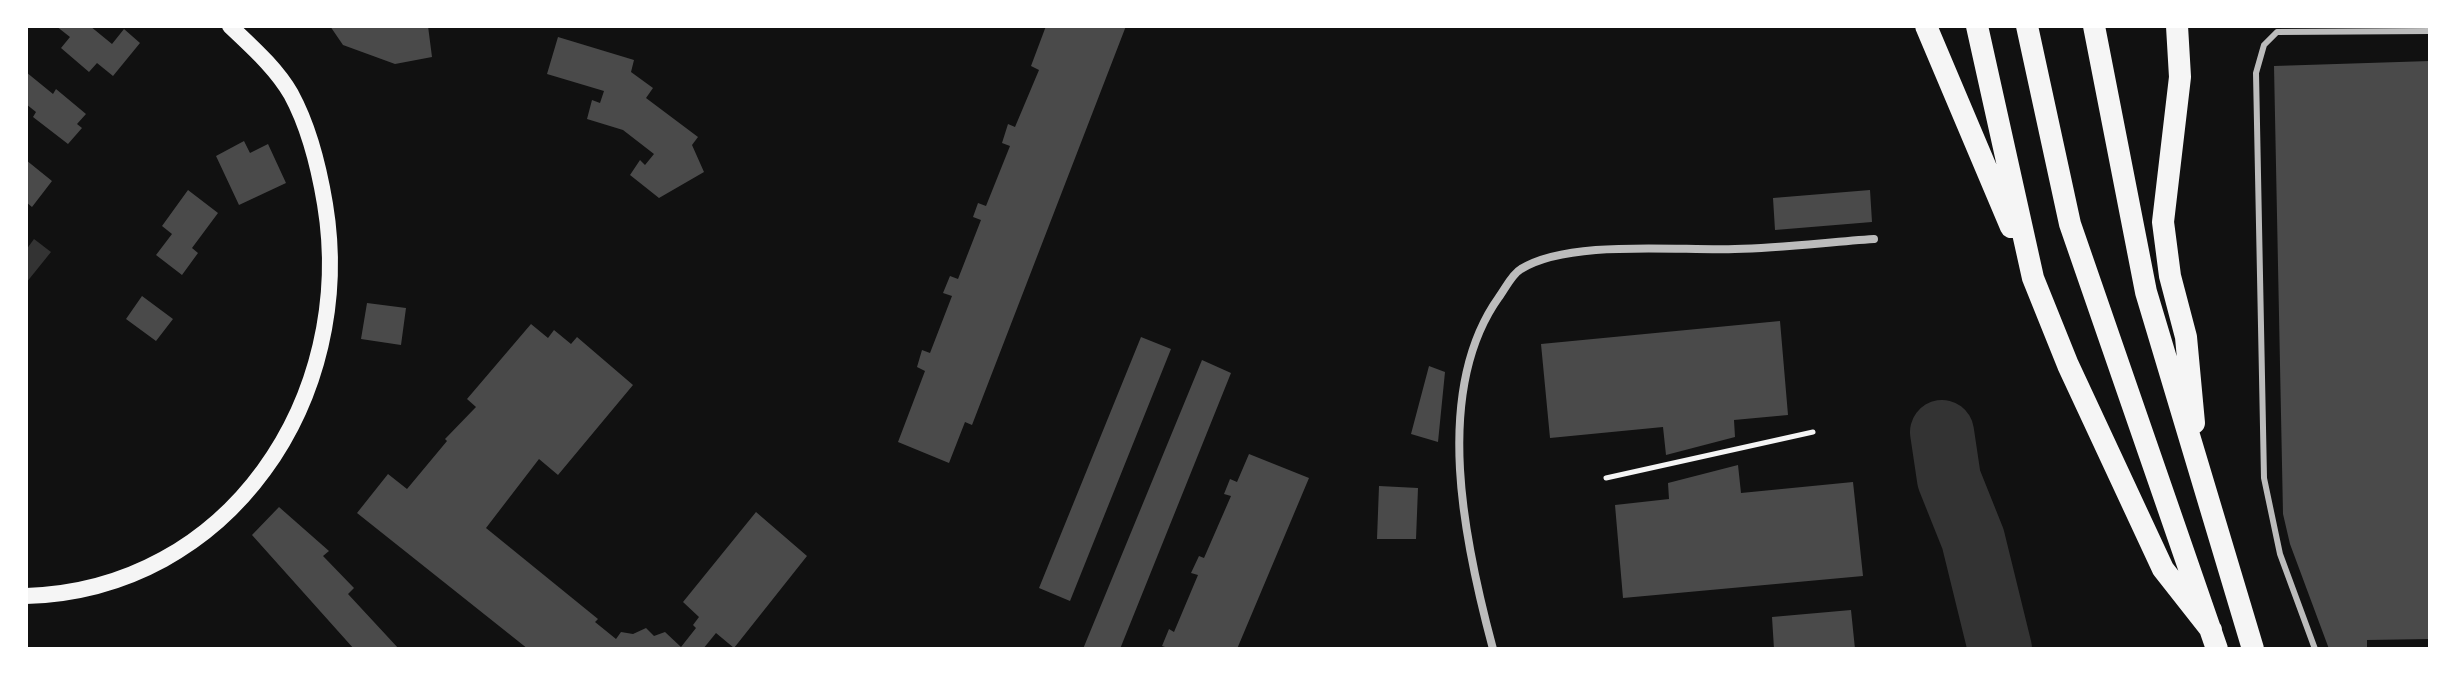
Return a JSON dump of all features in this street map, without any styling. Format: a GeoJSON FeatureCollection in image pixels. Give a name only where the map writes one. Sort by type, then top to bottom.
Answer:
{"type":"FeatureCollection","features":[{"type":"Feature","properties":{"kind":"highway"},"geometry":{"type":"LineString","coordinates":[[1926,26],[2068,365],[2163,569],[2214,640]]}},
{"type":"Feature","properties":{"kind":"highway"},"geometry":{"type":"LineString","coordinates":[[1977,26],[2033,278]]}},
{"type":"Feature","properties":{"kind":"highway"},"geometry":{"type":"LineString","coordinates":[[2027,26],[2070,224],[2214,640]]}},
{"type":"Feature","properties":{"kind":"highway"},"geometry":{"type":"LineString","coordinates":[[2094,26],[2146,292],[2253,649]]}},
{"type":"Feature","properties":{"kind":"highway"},"geometry":{"type":"LineString","coordinates":[[2177,26],[2180,77],[2163,222],[2170,276],[2186,337],[2199,476]]}},
{"type":"Feature","properties":{"kind":"main road"},"geometry":{"type":"LineString","coordinates":[[26,596],[51,595],[127,577],[168,559],[201,536],[231,509],[283,441],[317,366],[330,288],[330,235],[321,181],[291,94],[263,57],[230,26]]}},
{"type":"Feature","properties":{"kind":"street"},"geometry":{"type":"LineString","coordinates":[[1493,649],[1473,574],[1459,456],[1464,385],[1483,319],[1519,269],[1568,252],[1739,249],[1874,239]]}},
{"type":"Feature","properties":{"kind":"lane"},"geometry":{"type":"LineString","coordinates":[[2315,649],[2280,554],[2264,478],[2256,73],[2264,45],[2277,32],[2430,31]]}},
{"type":"Feature","properties":{"kind":"path"},"geometry":{"type":"LineString","coordinates":[[1606,478],[1813,432]]}},
{"type":"Feature","properties":{"kind":"shaded area"},"geometry":{"type":"Polygon","coordinates":[[[34,239],[51,252],[26,283],[26,250],[34,239]]]}},
{"type":"Feature","properties":{"kind":"building"},"geometry":{"type":"Polygon","coordinates":[[[56,26],[90,26],[112,44],[124,29],[140,43],[113,76],[97,63],[89,72],[61,48],[70,37],[56,26]]]}},
{"type":"Feature","properties":{"kind":"building"},"geometry":{"type":"Polygon","coordinates":[[[330,26],[428,26],[432,57],[395,64],[343,45],[330,26]]]}},
{"type":"Feature","properties":{"kind":"building"},"geometry":{"type":"Polygon","coordinates":[[[1046,26],[1126,26],[972,425],[965,422],[949,463],[898,442],[925,371],[917,367],[922,350],[930,353],[952,296],[943,293],[950,276],[958,279],[981,220],[973,217],[978,203],[986,206],[1010,146],[1002,143],[1008,124],[1015,127],[1039,70],[1031,66],[1046,26]]]}},
{"type":"Feature","properties":{"kind":"building"},"geometry":{"type":"Polygon","coordinates":[[[558,37],[634,60],[631,72],[653,88],[646,98],[698,137],[692,145],[704,172],[659,198],[630,175],[640,160],[645,165],[654,154],[623,130],[587,119],[592,100],[600,103],[604,91],[547,74],[558,37]]]}},
{"type":"Feature","properties":{"kind":"building"},"geometry":{"type":"Polygon","coordinates":[[[2430,61],[2430,639],[2367,640],[2367,649],[2329,649],[2290,544],[2283,514],[2274,66],[2430,61]]]}},
{"type":"Feature","properties":{"kind":"building"},"geometry":{"type":"Polygon","coordinates":[[[26,72],[53,94],[56,89],[86,114],[77,124],[82,128],[68,144],[33,117],[36,112],[26,104],[26,72]]]}},
{"type":"Feature","properties":{"kind":"building"},"geometry":{"type":"Polygon","coordinates":[[[244,141],[250,153],[268,144],[286,183],[239,205],[216,156],[244,141]]]}},
{"type":"Feature","properties":{"kind":"building"},"geometry":{"type":"Polygon","coordinates":[[[26,160],[52,181],[32,207],[26,202],[26,160]]]}},
{"type":"Feature","properties":{"kind":"building"},"geometry":{"type":"Polygon","coordinates":[[[188,190],[218,213],[192,248],[198,253],[182,275],[156,255],[172,234],[162,226],[188,190]]]}},
{"type":"Feature","properties":{"kind":"building"},"geometry":{"type":"Polygon","coordinates":[[[1870,190],[1872,222],[1775,230],[1773,198],[1870,190]]]}},
{"type":"Feature","properties":{"kind":"building"},"geometry":{"type":"Polygon","coordinates":[[[142,296],[173,319],[156,341],[126,319],[142,296]]]}},
{"type":"Feature","properties":{"kind":"building"},"geometry":{"type":"Polygon","coordinates":[[[367,303],[406,308],[401,345],[361,339],[367,303]]]}},
{"type":"Feature","properties":{"kind":"building"},"geometry":{"type":"Polygon","coordinates":[[[1780,321],[1788,415],[1734,420],[1735,437],[1666,455],[1663,427],[1550,438],[1541,344],[1780,321]]]}},
{"type":"Feature","properties":{"kind":"building"},"geometry":{"type":"Polygon","coordinates":[[[531,324],[548,338],[554,330],[571,344],[577,337],[633,385],[558,475],[539,459],[486,528],[598,619],[595,622],[616,639],[621,632],[633,634],[646,628],[654,636],[665,632],[681,647],[696,628],[693,625],[699,617],[683,602],[756,512],[807,556],[734,648],[716,633],[703,649],[528,649],[357,513],[388,474],[407,489],[447,441],[445,439],[476,407],[467,399],[531,324]]]}},
{"type":"Feature","properties":{"kind":"building"},"geometry":{"type":"Polygon","coordinates":[[[1141,337],[1171,349],[1070,601],[1039,588],[1141,337]]]}},
{"type":"Feature","properties":{"kind":"building"},"geometry":{"type":"Polygon","coordinates":[[[1202,360],[1231,373],[1120,649],[1083,649],[1202,360]]]}},
{"type":"Feature","properties":{"kind":"building"},"geometry":{"type":"Polygon","coordinates":[[[1429,366],[1445,372],[1438,442],[1411,434],[1429,366]]]}},
{"type":"Feature","properties":{"kind":"building"},"geometry":{"type":"Polygon","coordinates":[[[1249,454],[1309,478],[1237,649],[1171,649],[1162,646],[1169,629],[1174,632],[1198,575],[1191,573],[1199,556],[1204,558],[1231,496],[1224,494],[1230,479],[1237,482],[1249,454]]]}},
{"type":"Feature","properties":{"kind":"building"},"geometry":{"type":"Polygon","coordinates":[[[1738,465],[1741,493],[1853,482],[1863,576],[1623,598],[1615,505],[1669,499],[1668,483],[1738,465]]]}},
{"type":"Feature","properties":{"kind":"building"},"geometry":{"type":"Polygon","coordinates":[[[1379,486],[1418,488],[1416,539],[1377,539],[1379,486]]]}},
{"type":"Feature","properties":{"kind":"building"},"geometry":{"type":"Polygon","coordinates":[[[279,507],[329,551],[323,556],[354,588],[348,594],[399,649],[354,649],[252,535],[279,507]]]}},
{"type":"Feature","properties":{"kind":"building"},"geometry":{"type":"Polygon","coordinates":[[[1851,610],[1855,649],[1774,649],[1772,617],[1851,610]]]}},
{"type":"Feature","properties":{"kind":"waterway"},"geometry":{"type":"LineString","coordinates":[[1942,432],[1949,479],[1973,539],[2000,649]]}}]}
